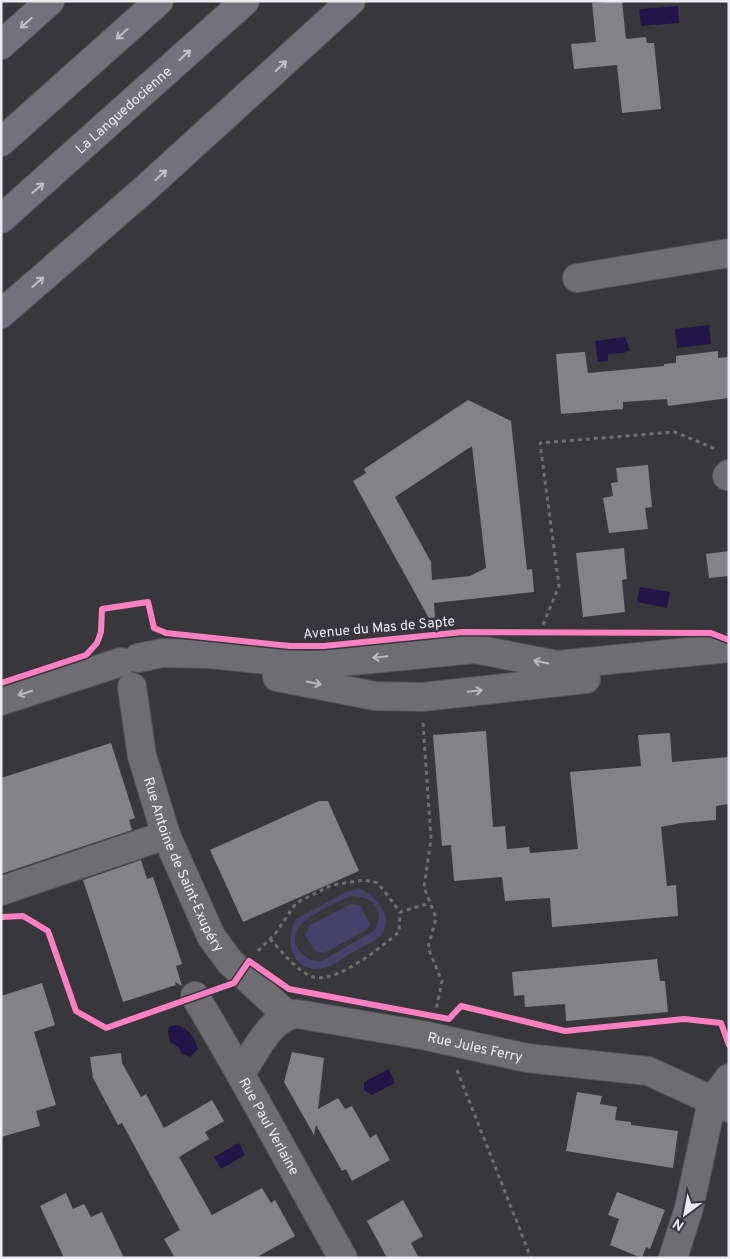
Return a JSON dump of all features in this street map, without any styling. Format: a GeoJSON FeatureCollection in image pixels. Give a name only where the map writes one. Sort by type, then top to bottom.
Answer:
{"type":"FeatureCollection","features":[{"type":"Feature","properties":{"kind":"highway"},"geometry":{"type":"LineString","coordinates":[[1,45],[50,1]]}},
{"type":"Feature","properties":{"kind":"highway"},"geometry":{"type":"LineString","coordinates":[[1,142],[158,1]]}},
{"type":"Feature","properties":{"kind":"highway","name":"La Languedocienne"},"geometry":{"type":"LineString","coordinates":[[1,220],[244,1]]}},
{"type":"Feature","properties":{"kind":"highway"},"geometry":{"type":"LineString","coordinates":[[1,314],[146,188],[351,1]]}},
{"type":"Feature","properties":{"kind":"street"},"geometry":{"type":"LineString","coordinates":[[577,278],[729,253]]}},
{"type":"Feature","properties":{"kind":"street"},"geometry":{"type":"LineString","coordinates":[[1,720],[131,671],[162,653],[211,654],[310,665],[475,649],[557,665],[729,648]]}},
{"type":"Feature","properties":{"kind":"street"},"geometry":{"type":"LineString","coordinates":[[1,700],[131,671],[148,669],[201,667],[284,678],[374,696],[422,697],[729,662]]}},
{"type":"Feature","properties":{"kind":"street","name":"Rue Antoine de Saint-Exupéry"},"geometry":{"type":"LineString","coordinates":[[131,671],[142,756],[166,834],[211,936],[245,966],[287,1015]]}},
{"type":"Feature","properties":{"kind":"street"},"geometry":{"type":"LineString","coordinates":[[1,892],[166,834]]}},
{"type":"Feature","properties":{"kind":"street","name":"Rue Paul Verlaine"},"geometry":{"type":"LineString","coordinates":[[195,996],[242,1072],[342,1258]]}},
{"type":"Feature","properties":{"kind":"street"},"geometry":{"type":"LineString","coordinates":[[242,1072],[273,1026],[287,1015]]}},
{"type":"Feature","properties":{"kind":"street","name":"Rue Jules Ferry"},"geometry":{"type":"LineString","coordinates":[[287,1015],[430,1022],[526,1058],[648,1071],[721,1105]]}},
{"type":"Feature","properties":{"kind":"street"},"geometry":{"type":"LineString","coordinates":[[673,1258],[729,1078]]}},
{"type":"Feature","properties":{"kind":"path"},"geometry":{"type":"LineString","coordinates":[[540,632],[559,586],[540,443],[675,432],[725,467]]}},
{"type":"Feature","properties":{"kind":"path"},"geometry":{"type":"LineString","coordinates":[[531,632],[550,632]]}},
{"type":"Feature","properties":{"kind":"path"},"geometry":{"type":"LineString","coordinates":[[422,697],[430,839],[424,887],[436,918],[428,948],[442,981],[437,1010],[430,1022]]}},
{"type":"Feature","properties":{"kind":"path"},"geometry":{"type":"LineString","coordinates":[[245,966],[270,939],[296,903],[332,885],[364,880],[378,883],[400,912],[399,932],[380,949],[331,976],[314,978],[302,971],[270,939]]}},
{"type":"Feature","properties":{"kind":"path"},"geometry":{"type":"LineString","coordinates":[[400,912],[430,903]]}},
{"type":"Feature","properties":{"kind":"path"},"geometry":{"type":"LineString","coordinates":[[456,1066],[531,1258]]}},
{"type":"Feature","properties":{"kind":"shaded area"},"geometry":{"type":"Polygon","coordinates":[[[678,6],[679,23],[641,26],[639,9],[678,6]]]}},
{"type":"Feature","properties":{"kind":"shaded area"},"geometry":{"type":"Polygon","coordinates":[[[709,325],[711,344],[677,348],[675,329],[709,325]]]}},
{"type":"Feature","properties":{"kind":"shaded area"},"geometry":{"type":"Polygon","coordinates":[[[625,337],[630,350],[624,353],[608,354],[608,361],[598,362],[595,341],[625,337]]]}},
{"type":"Feature","properties":{"kind":"shaded area"},"geometry":{"type":"Polygon","coordinates":[[[640,587],[670,592],[667,608],[637,602],[640,587]]]}},
{"type":"Feature","properties":{"kind":"shaded area"},"geometry":{"type":"Polygon","coordinates":[[[361,889],[374,898],[386,917],[384,931],[375,940],[331,966],[313,969],[305,967],[298,962],[291,946],[292,928],[296,919],[348,891],[361,889]],[[351,896],[333,904],[303,923],[297,931],[295,940],[304,956],[312,960],[322,961],[375,930],[378,923],[378,910],[371,901],[351,896]]]}},
{"type":"Feature","properties":{"kind":"shaded area"},"geometry":{"type":"Polygon","coordinates":[[[351,904],[361,906],[370,925],[366,930],[324,953],[315,951],[305,935],[310,925],[351,904]]]}},
{"type":"Feature","properties":{"kind":"shaded area"},"geometry":{"type":"Polygon","coordinates":[[[175,1025],[187,1030],[195,1040],[198,1049],[190,1057],[182,1054],[178,1047],[170,1042],[169,1027],[175,1025]]]}},
{"type":"Feature","properties":{"kind":"shaded area"},"geometry":{"type":"Polygon","coordinates":[[[389,1069],[395,1083],[372,1095],[364,1090],[364,1082],[389,1069]]]}},
{"type":"Feature","properties":{"kind":"shaded area"},"geometry":{"type":"Polygon","coordinates":[[[239,1143],[245,1155],[221,1169],[214,1157],[239,1143]]]}},
{"type":"Feature","properties":{"kind":"building"},"geometry":{"type":"Polygon","coordinates":[[[622,1],[626,39],[646,37],[647,43],[654,43],[661,109],[622,113],[617,65],[574,69],[571,44],[596,42],[592,3],[622,1]]]}},
{"type":"Feature","properties":{"kind":"building"},"geometry":{"type":"Polygon","coordinates":[[[718,351],[718,358],[729,357],[729,398],[668,406],[667,399],[623,402],[623,409],[561,414],[556,354],[585,352],[588,373],[664,366],[664,364],[676,363],[676,356],[718,351]]]}},
{"type":"Feature","properties":{"kind":"building"},"geometry":{"type":"Polygon","coordinates":[[[468,400],[511,421],[527,570],[532,569],[534,592],[434,603],[436,631],[353,481],[366,473],[364,469],[468,400]],[[472,446],[395,497],[431,562],[432,580],[470,576],[486,568],[472,446]]]}},
{"type":"Feature","properties":{"kind":"building"},"geometry":{"type":"Polygon","coordinates":[[[648,465],[652,507],[645,508],[648,529],[609,533],[603,498],[613,496],[611,483],[618,482],[616,468],[648,465]]]}},
{"type":"Feature","properties":{"kind":"building"},"geometry":{"type":"Polygon","coordinates":[[[624,548],[627,579],[622,580],[625,612],[583,617],[576,553],[624,548]]]}},
{"type":"Feature","properties":{"kind":"building"},"geometry":{"type":"Polygon","coordinates":[[[729,551],[729,576],[709,578],[706,554],[729,551]]]}},
{"type":"Feature","properties":{"kind":"building"},"geometry":{"type":"Polygon","coordinates":[[[486,731],[493,827],[505,826],[507,849],[529,847],[530,853],[578,849],[570,772],[641,766],[638,735],[670,733],[672,762],[729,757],[729,804],[716,806],[716,820],[661,827],[667,886],[676,885],[678,916],[552,927],[550,898],[505,901],[502,877],[454,881],[451,845],[442,846],[433,735],[486,731]]]}},
{"type":"Feature","properties":{"kind":"building"},"geometry":{"type":"Polygon","coordinates":[[[111,743],[135,818],[129,820],[132,830],[1,874],[1,778],[111,743]]]}},
{"type":"Feature","properties":{"kind":"building"},"geometry":{"type":"Polygon","coordinates":[[[319,801],[328,801],[359,871],[243,922],[210,850],[319,801]]]}},
{"type":"Feature","properties":{"kind":"building"},"geometry":{"type":"Polygon","coordinates":[[[141,860],[147,879],[153,877],[169,924],[182,964],[176,966],[182,986],[175,982],[176,985],[123,1002],[83,880],[141,860]]]}},
{"type":"Feature","properties":{"kind":"building"},"geometry":{"type":"Polygon","coordinates":[[[657,959],[660,981],[665,981],[668,1012],[566,1021],[565,1004],[525,1007],[524,995],[514,996],[512,972],[657,959]]]}},
{"type":"Feature","properties":{"kind":"building"},"geometry":{"type":"Polygon","coordinates":[[[42,983],[55,1025],[34,1032],[56,1105],[36,1111],[40,1126],[1,1137],[1,996],[42,983]]]}},
{"type":"Feature","properties":{"kind":"building"},"geometry":{"type":"Polygon","coordinates":[[[292,1052],[324,1058],[318,1109],[338,1098],[345,1109],[352,1106],[370,1138],[376,1134],[390,1160],[352,1181],[346,1169],[342,1171],[316,1125],[314,1135],[284,1082],[292,1052]]]}},
{"type":"Feature","properties":{"kind":"building"},"geometry":{"type":"Polygon","coordinates":[[[121,1053],[122,1063],[141,1097],[146,1094],[164,1128],[212,1100],[224,1121],[205,1132],[209,1139],[179,1157],[212,1215],[262,1188],[271,1203],[275,1200],[295,1236],[255,1258],[175,1258],[164,1239],[180,1230],[122,1123],[118,1125],[93,1078],[90,1057],[121,1053]]]}},
{"type":"Feature","properties":{"kind":"building"},"geometry":{"type":"Polygon","coordinates":[[[577,1092],[602,1096],[600,1104],[617,1107],[615,1120],[631,1122],[631,1125],[678,1131],[673,1168],[566,1151],[577,1092]]]}},
{"type":"Feature","properties":{"kind":"building"},"geometry":{"type":"Polygon","coordinates":[[[617,1192],[665,1210],[650,1249],[646,1247],[642,1258],[610,1245],[619,1219],[608,1215],[617,1192]]]}},
{"type":"Feature","properties":{"kind":"building"},"geometry":{"type":"Polygon","coordinates":[[[66,1193],[73,1209],[84,1204],[91,1217],[102,1212],[124,1258],[64,1258],[40,1206],[66,1193]]]}},
{"type":"Feature","properties":{"kind":"building"},"geometry":{"type":"Polygon","coordinates":[[[403,1200],[423,1236],[411,1243],[419,1258],[387,1258],[367,1221],[403,1200]]]}},
{"type":"Feature","properties":{"kind":"cycle path","name":"Avenue du Mas de Sapte"},"geometry":{"type":"LineString","coordinates":[[1,683],[86,655],[97,643],[101,632],[102,609],[148,602],[154,628],[166,633],[290,646],[324,646],[463,632],[711,633],[729,640]]}},
{"type":"Feature","properties":{"kind":"cycle path"},"geometry":{"type":"LineString","coordinates":[[1,917],[23,916],[48,931],[76,1011],[106,1028],[234,983],[249,961],[289,989],[449,1019],[461,1006],[565,1031],[684,1019],[721,1023],[729,1045]]}}]}
